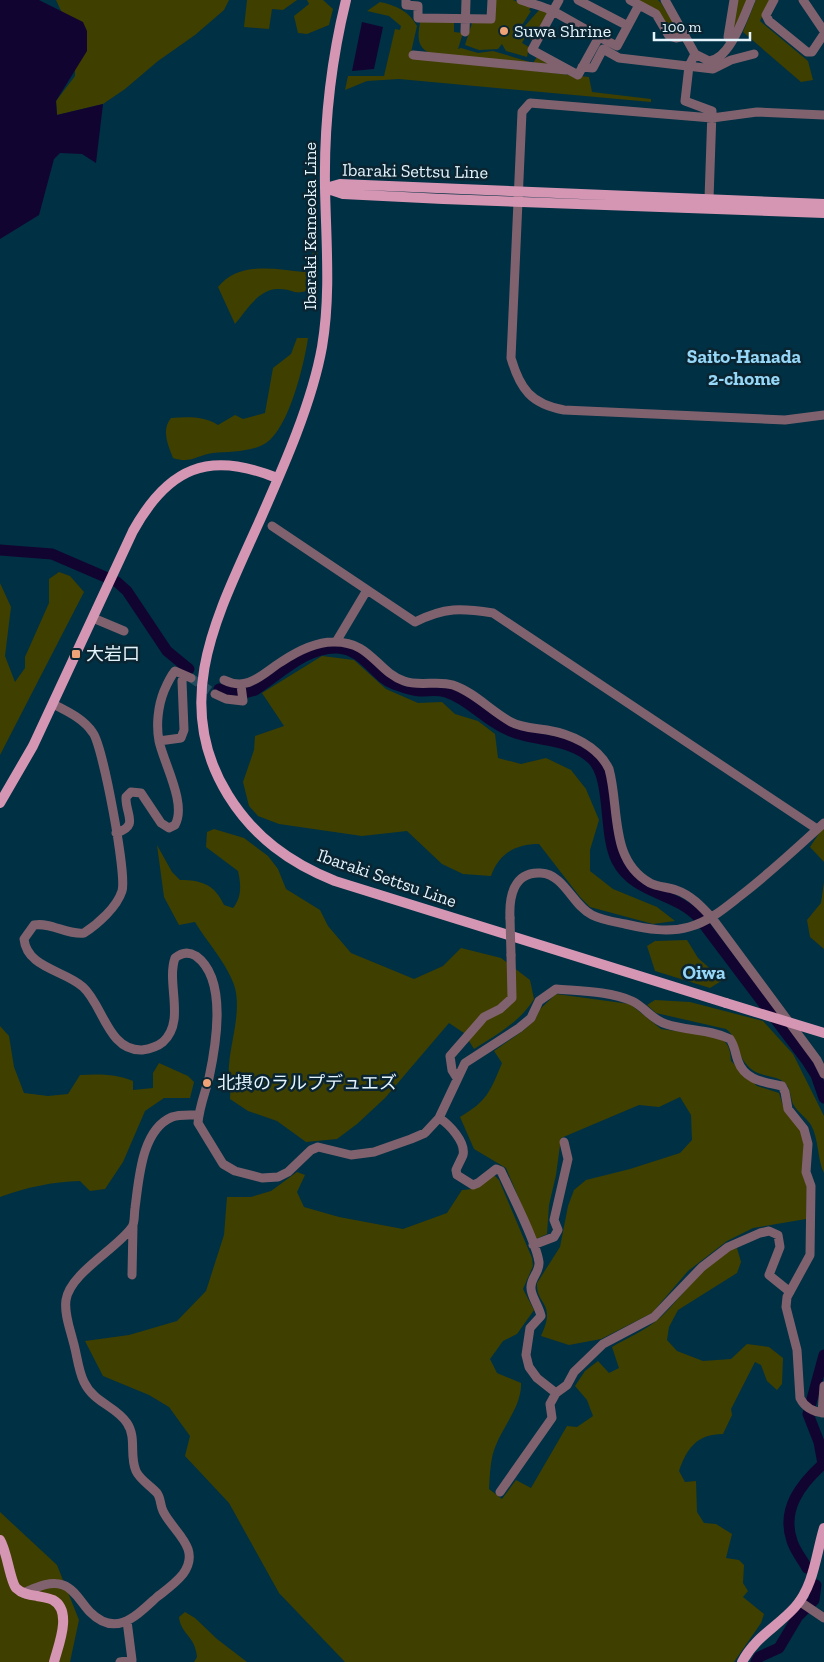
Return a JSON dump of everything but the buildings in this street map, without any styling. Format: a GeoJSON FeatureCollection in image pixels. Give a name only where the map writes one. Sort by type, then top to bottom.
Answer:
{"type":"FeatureCollection","features":[{"type":"Feature","properties":{"kind":"main road","name":"Ibaraki Kameoka Line"},"geometry":{"type":"LineString","coordinates":[[277,478],[302,415],[322,348],[328,285],[325,188],[331,83],[346,0]]}},
{"type":"Feature","properties":{"kind":"main road","name":"Ibaraki Settsu Line"},"geometry":{"type":"LineString","coordinates":[[325,188],[340,184],[824,204]]}},
{"type":"Feature","properties":{"kind":"main road","name":"Ibaraki Settsu Line"},"geometry":{"type":"LineString","coordinates":[[325,188],[343,194],[518,203],[824,213]]}},
{"type":"Feature","properties":{"kind":"main road"},"geometry":{"type":"LineString","coordinates":[[0,803],[26,759],[53,704],[133,531],[152,501],[167,486],[194,470],[208,466],[227,464],[248,467],[277,478]]}},
{"type":"Feature","properties":{"kind":"main road","name":"Ibaraki Settsu Line"},"geometry":{"type":"LineString","coordinates":[[277,478],[215,626],[202,670],[202,721],[211,761],[224,788],[251,827],[285,856],[335,881],[821,1032]]}},
{"type":"Feature","properties":{"kind":"main road"},"geometry":{"type":"LineString","coordinates":[[742,1662],[757,1639],[801,1603],[813,1573],[824,1528]]}},
{"type":"Feature","properties":{"kind":"main road"},"geometry":{"type":"LineString","coordinates":[[0,1540],[14,1586],[23,1593],[53,1600],[61,1609],[63,1619],[62,1633],[54,1662]]}},
{"type":"Feature","properties":{"kind":"street"},"geometry":{"type":"LineString","coordinates":[[406,0],[406,5],[418,6],[418,18],[491,19],[492,0]]}},
{"type":"Feature","properties":{"kind":"street"},"geometry":{"type":"LineString","coordinates":[[465,32],[466,0]]}},
{"type":"Feature","properties":{"kind":"street"},"geometry":{"type":"LineString","coordinates":[[521,0],[532,4],[539,4],[617,46],[639,5]]}},
{"type":"Feature","properties":{"kind":"street"},"geometry":{"type":"LineString","coordinates":[[559,0],[531,44],[532,50],[578,75],[599,37]]}},
{"type":"Feature","properties":{"kind":"street"},"geometry":{"type":"LineString","coordinates":[[578,0],[628,26]]}},
{"type":"Feature","properties":{"kind":"street"},"geometry":{"type":"LineString","coordinates":[[630,0],[656,14],[669,36],[676,38],[685,36]]}},
{"type":"Feature","properties":{"kind":"street"},"geometry":{"type":"LineString","coordinates":[[731,42],[728,37],[734,0]]}},
{"type":"Feature","properties":{"kind":"street"},"geometry":{"type":"LineString","coordinates":[[669,1],[695,54],[705,60],[713,60],[723,54],[731,42],[751,0]]}},
{"type":"Feature","properties":{"kind":"street"},"geometry":{"type":"LineString","coordinates":[[774,0],[766,15],[769,21],[808,52],[812,52],[824,33],[803,0]]}},
{"type":"Feature","properties":{"kind":"street"},"geometry":{"type":"LineString","coordinates":[[582,67],[592,68],[603,49],[618,58],[715,68],[730,60],[754,54]]}},
{"type":"Feature","properties":{"kind":"street"},"geometry":{"type":"LineString","coordinates":[[695,54],[688,66],[685,101],[712,110],[709,200]]}},
{"type":"Feature","properties":{"kind":"street"},"geometry":{"type":"LineString","coordinates":[[416,56],[569,70]]}},
{"type":"Feature","properties":{"kind":"street"},"geometry":{"type":"LineString","coordinates":[[824,115],[758,112],[712,118],[530,103],[522,112],[511,358],[517,378],[527,393],[538,402],[564,410],[786,420],[824,415]]}},
{"type":"Feature","properties":{"kind":"street"},"geometry":{"type":"LineString","coordinates":[[272,526],[415,622],[436,611],[457,609],[494,613],[821,826],[783,862],[710,918],[698,924],[672,930],[652,930],[597,918],[581,908],[554,877],[543,873],[528,875],[515,885],[509,900],[512,998],[500,1010],[484,1017],[476,1029],[450,1056],[452,1070],[457,1078]]}},
{"type":"Feature","properties":{"kind":"street"},"geometry":{"type":"LineString","coordinates":[[336,642],[367,590]]}},
{"type":"Feature","properties":{"kind":"street"},"geometry":{"type":"LineString","coordinates":[[92,618],[124,631]]}},
{"type":"Feature","properties":{"kind":"street"},"geometry":{"type":"LineString","coordinates":[[224,680],[242,686],[253,682],[282,661],[312,645],[336,642],[364,650],[393,676],[406,682],[453,686],[521,727],[562,734],[590,747],[605,762],[609,769],[618,832],[622,850],[628,864],[637,875],[652,884],[678,890],[697,902],[817,1060],[824,1074]]}},
{"type":"Feature","properties":{"kind":"street"},"geometry":{"type":"LineString","coordinates":[[116,833],[125,830],[130,824],[131,820],[126,796],[131,792],[141,793],[161,823],[169,828],[176,826],[180,818],[179,805],[159,741],[159,714],[162,697],[175,671],[188,676],[182,681],[184,730],[181,738],[159,741]]}},
{"type":"Feature","properties":{"kind":"street"},"geometry":{"type":"LineString","coordinates":[[215,694],[243,701],[242,686]]}},
{"type":"Feature","properties":{"kind":"street"},"geometry":{"type":"LineString","coordinates":[[53,704],[70,713],[94,733],[101,752],[116,833],[123,886],[115,904],[84,933],[71,933],[51,925],[34,925],[24,939],[24,947],[30,957],[67,976],[88,992],[98,1005],[112,1035],[127,1047],[136,1050],[154,1047],[168,1035],[173,1026],[171,968],[175,958],[179,954],[192,954],[205,966],[216,991],[217,1010],[209,1076],[198,1123],[223,1164],[235,1171],[262,1178],[278,1177],[288,1172],[311,1150],[318,1147],[351,1155],[374,1152],[425,1133],[439,1118],[465,1063],[519,1028],[531,1018],[539,1001],[556,989],[621,997],[634,1002],[655,1020],[668,1025],[719,1034],[730,1038],[740,1065],[750,1076],[760,1083],[782,1086],[788,1110],[804,1129],[808,1144],[806,1172],[811,1186],[810,1255],[790,1292],[786,1307],[797,1350],[799,1393],[804,1405],[821,1412],[824,1386]]}},
{"type":"Feature","properties":{"kind":"street"},"geometry":{"type":"LineString","coordinates":[[132,1275],[132,1226],[139,1178],[149,1141],[160,1124],[174,1116],[199,1115]]}},
{"type":"Feature","properties":{"kind":"street"},"geometry":{"type":"LineString","coordinates":[[439,1118],[448,1124],[463,1146],[463,1153],[456,1170],[457,1175],[473,1185],[496,1169],[501,1171],[534,1245],[539,1260],[539,1270],[531,1283],[530,1289],[539,1306],[541,1316],[530,1328],[526,1355],[529,1367],[537,1378],[556,1393]]}},
{"type":"Feature","properties":{"kind":"street"},"geometry":{"type":"LineString","coordinates":[[534,1245],[554,1237],[558,1230],[554,1220],[568,1158],[564,1142]]}},
{"type":"Feature","properties":{"kind":"street"},"geometry":{"type":"LineString","coordinates":[[23,1593],[47,1584],[64,1585],[74,1593],[91,1613],[104,1622],[113,1625],[133,1619],[184,1574],[189,1549],[186,1541],[162,1510],[159,1495],[137,1473],[132,1460],[133,1436],[129,1424],[121,1414],[93,1396],[84,1381],[67,1315],[66,1300],[71,1288],[92,1264],[132,1226]]}},
{"type":"Feature","properties":{"kind":"street"},"geometry":{"type":"LineString","coordinates":[[500,1492],[552,1418],[550,1404],[556,1393],[567,1385],[574,1372],[603,1344],[654,1317],[702,1267],[728,1247],[760,1233],[769,1231],[778,1234],[780,1247],[769,1275],[790,1292]]}},
{"type":"Feature","properties":{"kind":"street"},"geometry":{"type":"LineString","coordinates":[[801,1603],[824,1618]]}},
{"type":"Feature","properties":{"kind":"street"},"geometry":{"type":"LineString","coordinates":[[120,1662],[132,1660],[127,1621]]}},
{"type":"Feature","properties":{"kind":"shaded area"},"geometry":{"type":"Polygon","coordinates":[[[0,0],[39,0],[83,22],[87,31],[87,51],[56,101],[57,115],[103,104],[96,163],[82,154],[60,153],[54,159],[39,215],[0,239],[0,0]]]}},
{"type":"Feature","properties":{"kind":"shaded area"},"geometry":{"type":"Polygon","coordinates":[[[56,0],[229,0],[224,10],[195,35],[103,104],[57,115],[56,101],[75,76],[75,41],[56,0]]]}},
{"type":"Feature","properties":{"kind":"shaded area"},"geometry":{"type":"Polygon","coordinates":[[[247,0],[297,0],[283,10],[272,9],[269,29],[244,27],[247,0]]]}},
{"type":"Feature","properties":{"kind":"shaded area"},"geometry":{"type":"Polygon","coordinates":[[[307,0],[323,0],[333,9],[329,25],[307,34],[298,33],[294,16],[309,4],[307,0]]]}},
{"type":"Feature","properties":{"kind":"shaded area","name":"Suwa Shrine"},"geometry":{"type":"Polygon","coordinates":[[[495,0],[513,0],[531,7],[529,10],[531,11],[522,25],[524,27],[540,9],[548,14],[534,41],[525,37],[522,43],[529,47],[527,57],[506,51],[502,44],[498,49],[479,50],[465,45],[472,23],[493,22],[495,0]]]}},
{"type":"Feature","properties":{"kind":"shaded area"},"geometry":{"type":"Polygon","coordinates":[[[637,0],[658,0],[679,32],[678,36],[674,35],[637,0]]]}},
{"type":"Feature","properties":{"kind":"shaded area"},"geometry":{"type":"Polygon","coordinates":[[[737,0],[748,0],[732,34],[737,0]]]}},
{"type":"Feature","properties":{"kind":"shaded area"},"geometry":{"type":"Polygon","coordinates":[[[756,0],[770,0],[760,21],[808,61],[813,80],[801,82],[743,32],[756,0]]]}},
{"type":"Feature","properties":{"kind":"shaded area"},"geometry":{"type":"Polygon","coordinates":[[[380,2],[401,10],[410,16],[417,26],[410,57],[589,77],[592,92],[651,99],[651,102],[399,79],[367,81],[345,90],[348,76],[384,76],[395,29],[400,30],[401,26],[389,16],[367,11],[380,2]]]}},
{"type":"Feature","properties":{"kind":"shaded area"},"geometry":{"type":"Polygon","coordinates":[[[362,22],[383,27],[374,69],[352,71],[362,22]]]}},
{"type":"Feature","properties":{"kind":"shaded area"},"geometry":{"type":"Polygon","coordinates":[[[420,22],[454,22],[454,32],[463,33],[458,49],[461,48],[478,53],[493,51],[533,63],[537,57],[558,67],[430,53],[420,44],[420,22]]]}},
{"type":"Feature","properties":{"kind":"shaded area"},"geometry":{"type":"Polygon","coordinates":[[[318,242],[317,286],[303,292],[276,289],[263,293],[252,302],[235,324],[218,287],[226,279],[236,273],[258,269],[304,272],[318,242]]]}},
{"type":"Feature","properties":{"kind":"shaded area"},"geometry":{"type":"Polygon","coordinates":[[[297,338],[308,338],[299,379],[282,424],[266,443],[247,450],[207,454],[189,460],[173,458],[166,433],[166,427],[171,418],[189,417],[218,425],[235,415],[243,419],[265,413],[273,368],[291,354],[297,338]]]}},
{"type":"Feature","properties":{"kind":"shaded area"},"geometry":{"type":"Polygon","coordinates":[[[59,572],[70,576],[84,592],[0,755],[0,583],[11,607],[5,656],[15,682],[25,668],[25,657],[49,603],[49,579],[59,572]]]}},
{"type":"Feature","properties":{"kind":"shaded area"},"geometry":{"type":"Polygon","coordinates":[[[322,656],[354,660],[386,689],[418,703],[442,702],[455,714],[478,721],[495,734],[498,758],[521,764],[546,758],[571,770],[586,789],[599,820],[590,850],[590,871],[613,889],[657,907],[675,921],[653,924],[590,907],[539,844],[531,844],[509,851],[499,861],[491,876],[463,874],[442,864],[407,831],[362,836],[279,824],[258,816],[249,806],[243,782],[254,750],[255,736],[284,726],[262,693],[322,656]]]}},
{"type":"Feature","properties":{"kind":"shaded area"},"geometry":{"type":"Polygon","coordinates":[[[824,826],[824,862],[810,847],[824,826]]]}},
{"type":"Feature","properties":{"kind":"shaded area"},"geometry":{"type":"Polygon","coordinates":[[[214,829],[244,838],[268,856],[278,869],[286,889],[320,910],[328,926],[351,953],[414,979],[443,966],[461,948],[501,958],[530,980],[534,999],[515,1021],[474,1049],[464,1033],[449,1023],[385,1098],[357,1124],[337,1139],[306,1142],[277,1121],[248,1111],[230,1099],[229,1065],[237,1007],[235,988],[228,971],[195,922],[179,925],[164,897],[157,845],[172,872],[180,880],[195,881],[207,885],[212,888],[224,905],[233,908],[236,904],[240,890],[238,871],[206,847],[207,832],[214,829]]]}},
{"type":"Feature","properties":{"kind":"shaded area"},"geometry":{"type":"Polygon","coordinates":[[[824,882],[824,949],[810,937],[807,920],[821,903],[824,882]]]}},
{"type":"Feature","properties":{"kind":"shaded area"},"geometry":{"type":"Polygon","coordinates":[[[687,940],[698,958],[723,980],[710,988],[655,971],[647,946],[655,941],[687,940]]]}},
{"type":"Feature","properties":{"kind":"shaded area"},"geometry":{"type":"Polygon","coordinates":[[[556,994],[630,1004],[661,1029],[722,1039],[728,1047],[731,1061],[757,1086],[779,1093],[784,1109],[801,1130],[804,1144],[802,1171],[807,1187],[806,1219],[753,1228],[727,1241],[688,1271],[652,1313],[601,1339],[569,1345],[541,1336],[547,1317],[547,1310],[539,1296],[537,1283],[560,1247],[568,1206],[574,1190],[586,1180],[630,1169],[680,1153],[692,1140],[691,1115],[680,1097],[659,1107],[639,1105],[561,1138],[556,1175],[549,1205],[547,1234],[536,1239],[506,1168],[474,1149],[460,1117],[482,1101],[491,1089],[502,1063],[494,1051],[535,1020],[540,1009],[556,994]]]}},
{"type":"Feature","properties":{"kind":"shaded area"},"geometry":{"type":"Polygon","coordinates":[[[655,1000],[690,1002],[763,1021],[793,1054],[824,1116],[824,1173],[814,1131],[809,1122],[795,1107],[785,1083],[756,1072],[747,1065],[741,1056],[734,1038],[726,1029],[656,1013],[647,1005],[655,1000]]]}},
{"type":"Feature","properties":{"kind":"shaded area"},"geometry":{"type":"Polygon","coordinates":[[[0,1026],[9,1036],[14,1067],[24,1093],[48,1096],[68,1094],[80,1075],[120,1077],[133,1081],[133,1090],[153,1088],[153,1073],[159,1063],[188,1076],[194,1082],[190,1098],[164,1098],[145,1111],[123,1162],[105,1189],[90,1191],[80,1181],[20,1190],[0,1197],[0,1026]]]}},
{"type":"Feature","properties":{"kind":"shaded area"},"geometry":{"type":"Polygon","coordinates":[[[297,1172],[305,1175],[297,1192],[304,1207],[339,1217],[403,1229],[447,1213],[462,1190],[475,1188],[494,1175],[499,1180],[532,1258],[533,1266],[523,1289],[534,1310],[517,1334],[503,1341],[490,1359],[497,1373],[521,1383],[519,1399],[499,1437],[491,1461],[489,1489],[502,1499],[516,1480],[531,1488],[567,1426],[577,1427],[593,1416],[587,1400],[575,1386],[585,1371],[598,1361],[609,1373],[619,1368],[612,1347],[656,1321],[708,1267],[728,1251],[737,1248],[741,1262],[737,1273],[678,1310],[669,1327],[667,1340],[677,1351],[703,1361],[731,1359],[747,1344],[769,1347],[783,1358],[782,1384],[777,1390],[767,1381],[761,1365],[755,1362],[731,1409],[732,1415],[723,1434],[706,1437],[694,1444],[679,1471],[685,1482],[696,1481],[697,1512],[704,1523],[716,1524],[732,1534],[726,1558],[739,1560],[744,1565],[743,1583],[748,1591],[743,1597],[764,1614],[761,1623],[734,1662],[345,1662],[279,1593],[229,1503],[185,1456],[190,1436],[169,1407],[149,1395],[103,1376],[85,1341],[129,1335],[177,1321],[206,1291],[224,1235],[227,1197],[251,1197],[271,1191],[297,1172]]]}},
{"type":"Feature","properties":{"kind":"shaded area"},"geometry":{"type":"Polygon","coordinates":[[[0,1512],[57,1565],[79,1620],[70,1662],[0,1662],[0,1512]]]}},
{"type":"Feature","properties":{"kind":"shaded area"},"geometry":{"type":"Polygon","coordinates":[[[185,1612],[195,1618],[217,1639],[247,1662],[194,1662],[197,1657],[194,1644],[180,1623],[179,1617],[185,1612]]]}},
{"type":"Feature","properties":{"kind":"waterway"},"geometry":{"type":"LineString","coordinates":[[0,550],[52,554],[117,582],[127,591],[167,651],[189,669]]}},
{"type":"Feature","properties":{"kind":"waterway"},"geometry":{"type":"LineString","coordinates":[[219,689],[237,693],[255,690],[304,656],[327,649],[338,648],[355,653],[387,681],[394,684],[413,690],[446,692],[461,699],[489,719],[515,733],[561,743],[582,752],[592,759],[602,779],[613,850],[624,872],[644,887],[689,909],[699,918],[807,1061],[816,1075],[824,1098]]}},
{"type":"Feature","properties":{"kind":"waterway"},"geometry":{"type":"LineString","coordinates":[[807,1568],[792,1541],[789,1518],[795,1498],[807,1480],[823,1464],[819,1442],[808,1414],[824,1355]]}},
{"type":"Feature","properties":{"kind":"waterway"},"geometry":{"type":"LineString","coordinates":[[756,1662],[759,1657],[779,1648],[798,1616],[814,1600],[816,1585]]}},
{"type":"Feature","properties":{"kind":"tunnel"},"geometry":{"type":"LineString","coordinates":[[191,678],[215,694]]}},
{"type":"Feature","properties":{"kind":"place","name":"Suwa Shrine"},"geometry":{"type":"Point","coordinates":[504,31]}},
{"type":"Feature","properties":{"kind":"place","name":"大岩口"},"geometry":{"type":"Point","coordinates":[76,654]}},
{"type":"Feature","properties":{"kind":"place","name":"北摂のラルプデュエズ"},"geometry":{"type":"Point","coordinates":[207,1083]}},
{"type":"Feature","properties":{"kind":"district","name":"Saito-Hanada 2-chome"},"geometry":{"type":"Point","coordinates":[744,367]}},
{"type":"Feature","properties":{"kind":"district","name":"Oiwa"},"geometry":{"type":"Point","coordinates":[704,972]}}]}
